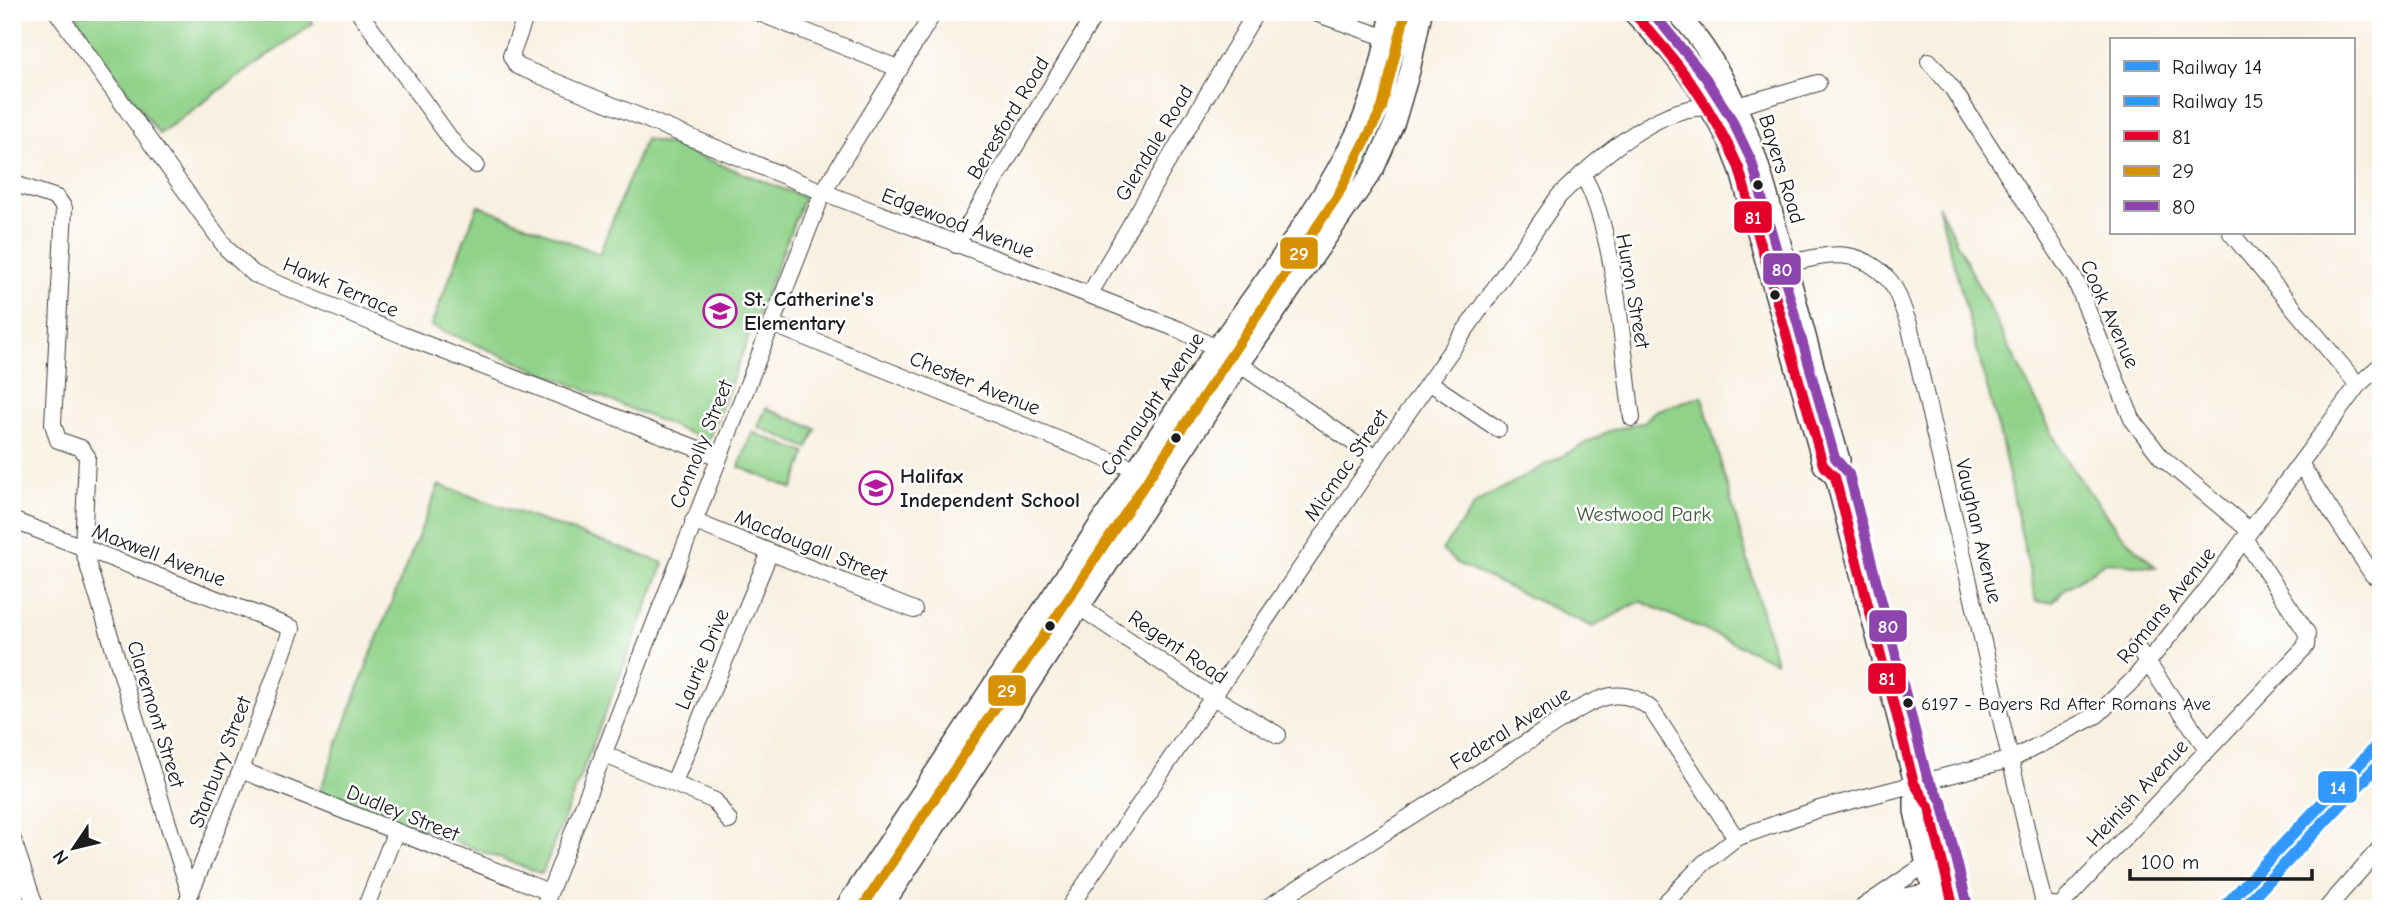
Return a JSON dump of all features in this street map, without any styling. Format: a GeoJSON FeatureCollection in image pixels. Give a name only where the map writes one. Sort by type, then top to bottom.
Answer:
{"type":"FeatureCollection","features":[{"type":"Feature","properties":{"kind":"main road","name":"Connaught Avenue"},"geometry":{"type":"LineString","coordinates":[[844,909],[1216,348],[1280,259],[1357,130],[1387,38],[1391,12]]}},
{"type":"Feature","properties":{"kind":"main road"},"geometry":{"type":"LineString","coordinates":[[880,909],[1240,364],[1374,169],[1395,122],[1416,48],[1422,12]]}},
{"type":"Feature","properties":{"kind":"main road","name":"Bayers Road"},"geometry":{"type":"LineString","coordinates":[[1632,12],[1695,84],[1740,168],[1823,465],[1835,477],[1914,783],[1914,811],[1934,900]]}},
{"type":"Feature","properties":{"kind":"main road","name":"Bayers Road"},"geometry":{"type":"LineString","coordinates":[[1676,12],[1693,30],[1737,106],[1755,149],[1840,460],[1835,477]]}},
{"type":"Feature","properties":{"kind":"main road"},"geometry":{"type":"LineString","coordinates":[[1693,30],[1684,46],[1686,63],[1695,84]]}},
{"type":"Feature","properties":{"kind":"main road","name":"Bayers Road"},"geometry":{"type":"LineString","coordinates":[[1914,783],[1929,807],[1954,909]]}},
{"type":"Feature","properties":{"kind":"main road"},"geometry":{"type":"LineString","coordinates":[[901,822],[926,839]]}},
{"type":"Feature","properties":{"kind":"street","name":"Hawk Terrace"},"geometry":{"type":"LineString","coordinates":[[57,12],[227,249],[254,274],[402,335],[719,457]]}},
{"type":"Feature","properties":{"kind":"street"},"geometry":{"type":"LineString","coordinates":[[359,12],[460,152],[476,165]]}},
{"type":"Feature","properties":{"kind":"street","name":"Edgewood Avenue"},"geometry":{"type":"LineString","coordinates":[[527,12],[511,56],[517,66],[956,245],[1180,330],[1216,348],[1376,458]]}},
{"type":"Feature","properties":{"kind":"street"},"geometry":{"type":"LineString","coordinates":[[757,12],[900,69]]}},
{"type":"Feature","properties":{"kind":"street","name":"Connolly Street"},"geometry":{"type":"LineString","coordinates":[[543,909],[823,192],[934,12]]}},
{"type":"Feature","properties":{"kind":"street","name":"Beresford Road"},"geometry":{"type":"LineString","coordinates":[[956,245],[1096,12]]}},
{"type":"Feature","properties":{"kind":"street","name":"Glendale Road"},"geometry":{"type":"LineString","coordinates":[[1089,295],[1256,12]]}},
{"type":"Feature","properties":{"kind":"street"},"geometry":{"type":"LineString","coordinates":[[1312,12],[1416,48]]}},
{"type":"Feature","properties":{"kind":"street","name":"Cook Avenue"},"geometry":{"type":"LineString","coordinates":[[1929,61],[1952,88],[2074,277],[2132,419],[2161,457],[2247,535],[2307,633]]}},
{"type":"Feature","properties":{"kind":"street"},"geometry":{"type":"LineString","coordinates":[[1737,106],[1818,83]]}},
{"type":"Feature","properties":{"kind":"street","name":"Micmac Street"},"geometry":{"type":"LineString","coordinates":[[1068,909],[1376,458],[1559,196],[1582,174],[1627,140],[1691,106],[1710,108]]}},
{"type":"Feature","properties":{"kind":"street","name":"Huron Street"},"geometry":{"type":"LineString","coordinates":[[1582,174],[1590,187],[1609,259],[1632,418]]}},
{"type":"Feature","properties":{"kind":"street","name":"Claremont Street"},"geometry":{"type":"LineString","coordinates":[[12,183],[57,198],[64,208],[53,424],[58,440],[82,448],[87,456],[83,549],[189,891]]}},
{"type":"Feature","properties":{"kind":"street"},"geometry":{"type":"LineString","coordinates":[[2232,234],[2358,385]]}},
{"type":"Feature","properties":{"kind":"street","name":"Vaughan Avenue"},"geometry":{"type":"LineString","coordinates":[[1786,264],[1833,254],[1858,257],[1890,280],[1909,324],[2044,904]]}},
{"type":"Feature","properties":{"kind":"street","name":"Chester Avenue"},"geometry":{"type":"LineString","coordinates":[[772,324],[1137,468],[1163,482]]}},
{"type":"Feature","properties":{"kind":"street","name":"Romans Avenue"},"geometry":{"type":"LineString","coordinates":[[1660,909],[1704,863],[1736,838],[1819,809],[2012,759],[2097,715],[2134,679],[2301,465],[2358,385],[2381,365]]}},
{"type":"Feature","properties":{"kind":"street"},"geometry":{"type":"LineString","coordinates":[[1429,383],[1498,429]]}},
{"type":"Feature","properties":{"kind":"street"},"geometry":{"type":"LineString","coordinates":[[2301,465],[2377,572]]}},
{"type":"Feature","properties":{"kind":"street","name":"Maxwell Avenue"},"geometry":{"type":"LineString","coordinates":[[12,520],[292,628]]}},
{"type":"Feature","properties":{"kind":"street","name":"Macdougall Street"},"geometry":{"type":"LineString","coordinates":[[693,521],[914,610]]}},
{"type":"Feature","properties":{"kind":"street","name":"Laurie Drive"},"geometry":{"type":"LineString","coordinates":[[674,782],[770,552]]}},
{"type":"Feature","properties":{"kind":"street","name":"Regent Road"},"geometry":{"type":"LineString","coordinates":[[1056,591],[1213,696],[1278,735]]}},
{"type":"Feature","properties":{"kind":"street","name":"Stanbury Street"},"geometry":{"type":"LineString","coordinates":[[184,909],[189,891],[241,770],[292,628]]}},
{"type":"Feature","properties":{"kind":"street","name":"Heinish Avenue"},"geometry":{"type":"LineString","coordinates":[[2044,904],[2060,906],[2306,646],[2307,633]]}},
{"type":"Feature","properties":{"kind":"street"},"geometry":{"type":"LineString","coordinates":[[2136,646],[2207,749]]}},
{"type":"Feature","properties":{"kind":"street","name":"Federal Avenue"},"geometry":{"type":"LineString","coordinates":[[1265,909],[1577,710],[1609,695],[1637,699],[1651,709],[1736,838]]}},
{"type":"Feature","properties":{"kind":"street"},"geometry":{"type":"LineString","coordinates":[[603,754],[715,801],[729,821]]}},
{"type":"Feature","properties":{"kind":"street","name":"Dudley Street"},"geometry":{"type":"LineString","coordinates":[[241,770],[549,892]]}},
{"type":"Feature","properties":{"kind":"street"},"geometry":{"type":"LineString","coordinates":[[365,909],[395,833]]}},
{"type":"Feature","properties":{"kind":"street"},"geometry":{"type":"LineString","coordinates":[[12,837],[36,909]]}},
{"type":"Feature","properties":{"kind":"street"},"geometry":{"type":"LineString","coordinates":[[2326,909],[2381,847]]}},
{"type":"Feature","properties":{"kind":"street"},"geometry":{"type":"LineString","coordinates":[[1866,906],[1926,864]]}},
{"type":"Feature","properties":{"kind":"street"},"geometry":{"type":"LineString","coordinates":[[1866,906],[1934,900]]}},
{"type":"Feature","properties":{"kind":"green space"},"geometry":{"type":"Polygon","coordinates":[[[75,12],[305,12],[313,23],[159,134],[84,30],[75,12]]]}},
{"type":"Feature","properties":{"kind":"green space"},"geometry":{"type":"Polygon","coordinates":[[[1395,54],[1404,59],[1403,66],[1372,142],[1342,194],[1246,338],[1241,330],[1321,207],[1395,54]]]}},
{"type":"Feature","properties":{"kind":"green space"},"geometry":{"type":"Polygon","coordinates":[[[645,139],[668,144],[804,197],[708,441],[431,326],[478,205],[599,254],[645,139]]]}},
{"type":"Feature","properties":{"kind":"green space"},"geometry":{"type":"Polygon","coordinates":[[[1938,205],[2064,457],[2118,531],[2156,567],[2106,562],[2065,589],[2053,602],[2036,602],[2001,439],[1938,205]]]}},
{"type":"Feature","properties":{"kind":"green space"},"geometry":{"type":"Polygon","coordinates":[[[1217,364],[1222,364],[1226,372],[1164,464],[1155,462],[1153,456],[1217,364]]]}},
{"type":"Feature","properties":{"kind":"green space","name":"Westwood Park"},"geometry":{"type":"Polygon","coordinates":[[[1702,396],[1776,662],[1640,601],[1593,627],[1458,564],[1442,550],[1477,502],[1609,431],[1644,422],[1655,411],[1702,396]]]}},
{"type":"Feature","properties":{"kind":"green space"},"geometry":{"type":"Polygon","coordinates":[[[766,408],[816,429],[808,448],[758,427],[766,408]]]}},
{"type":"Feature","properties":{"kind":"green space"},"geometry":{"type":"Polygon","coordinates":[[[752,432],[806,453],[793,489],[739,467],[752,432]]]}},
{"type":"Feature","properties":{"kind":"green space"},"geometry":{"type":"Polygon","coordinates":[[[1140,482],[1145,485],[1145,490],[1081,587],[1071,585],[1070,579],[1134,484],[1140,482]]]}},
{"type":"Feature","properties":{"kind":"green space"},"geometry":{"type":"Polygon","coordinates":[[[439,485],[664,563],[542,874],[320,791],[376,641],[439,485]]]}},
{"type":"Feature","properties":{"kind":"green space"},"geometry":{"type":"Polygon","coordinates":[[[1050,611],[1060,617],[1058,622],[927,821],[917,818],[915,813],[1050,611]]]}},
{"type":"Feature","properties":{"kind":"green space"},"geometry":{"type":"Polygon","coordinates":[[[901,840],[908,843],[907,852],[870,909],[853,909],[901,840]]]}},
{"type":"Feature","properties":{"kind":"rail line","name":"14"},"geometry":{"type":"LineString","coordinates":[[2222,909],[2381,741]]}},
{"type":"Feature","properties":{"kind":"rail line","name":"15"},"geometry":{"type":"LineString","coordinates":[[2242,909],[2381,762]]}},
{"type":"Feature","properties":{"kind":"transit line","name":"81"},"geometry":{"type":"LineString","coordinates":[[1632,12],[1693,86],[1718,125],[1739,168],[1823,465],[1835,477],[1914,783],[1929,807],[1954,909]]}},
{"type":"Feature","properties":{"kind":"transit line","name":"80"},"geometry":{"type":"LineString","coordinates":[[1652,12],[1705,77],[1731,118],[1752,162],[1835,458],[1849,474],[1927,777],[1942,802],[1968,906]]}},
{"type":"Feature","properties":{"kind":"transit line","name":"29"},"geometry":{"type":"LineString","coordinates":[[861,909],[1338,195],[1382,108],[1405,15]]}},
{"type":"Feature","properties":{"kind":"place","name":"St. Catherine's Elementary"},"geometry":{"type":"Point","coordinates":[720,311]}},
{"type":"Feature","properties":{"kind":"place","name":"Halifax Independent School"},"geometry":{"type":"Point","coordinates":[876,488]}},
{"type":"Feature","properties":{"kind":"place","name":"6197 - Bayers Rd After Romans Ave"},"geometry":{"type":"Point","coordinates":[1908,703]}}]}
